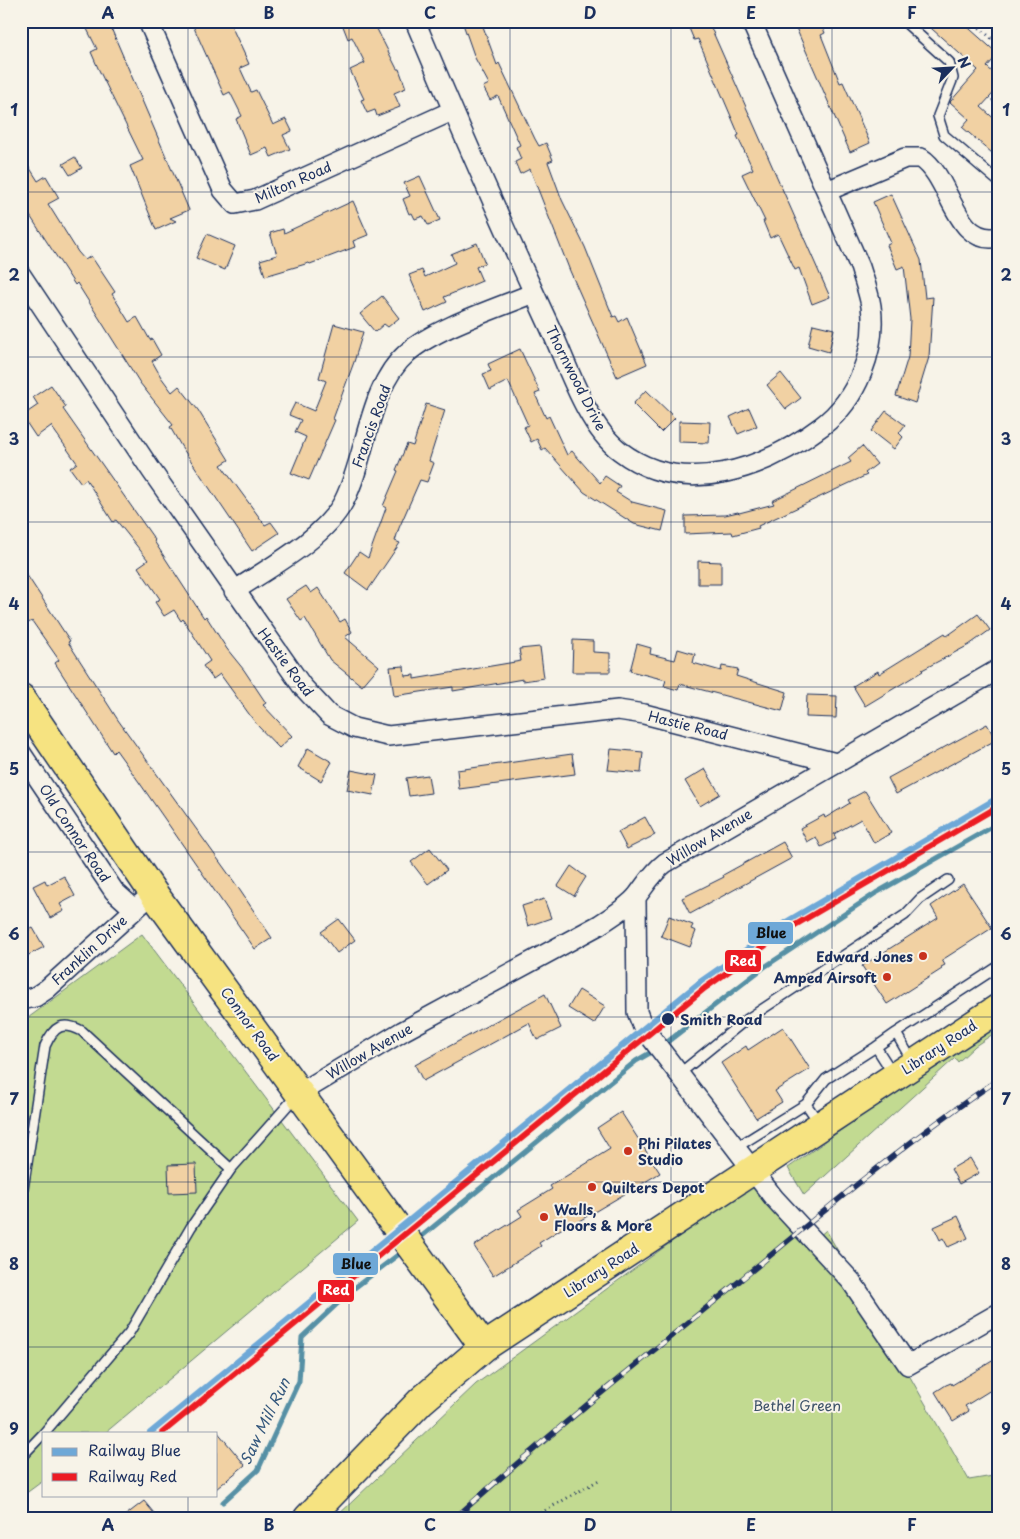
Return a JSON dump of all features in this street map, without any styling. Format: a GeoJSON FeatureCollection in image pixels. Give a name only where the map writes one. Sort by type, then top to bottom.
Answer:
{"type":"FeatureCollection","features":[{"type":"Feature","properties":{"kind":"main road","name":"Connor Road"},"geometry":{"type":"LineString","coordinates":[[21,698],[144,901],[300,1092],[484,1347]]}},
{"type":"Feature","properties":{"kind":"main road","name":"Library Road"},"geometry":{"type":"LineString","coordinates":[[308,1518],[421,1401],[484,1347],[754,1168],[813,1114],[904,1070],[999,1008]]}},
{"type":"Feature","properties":{"kind":"street","name":"Milton Road"},"geometry":{"type":"LineString","coordinates":[[148,21],[223,190],[235,204],[255,200],[452,111]]}},
{"type":"Feature","properties":{"kind":"street","name":"Thornwood Drive"},"geometry":{"type":"LineString","coordinates":[[415,21],[452,111],[594,420],[618,450],[644,467],[674,475],[704,477],[735,470],[770,458],[814,432],[830,420],[846,402],[860,378],[869,346],[871,306],[860,267],[751,21]]}},
{"type":"Feature","properties":{"kind":"street"},"geometry":{"type":"LineString","coordinates":[[827,191],[906,158],[921,158],[932,168],[968,230],[980,237],[998,239]]}},
{"type":"Feature","properties":{"kind":"street","name":"Hastie Road"},"geometry":{"type":"LineString","coordinates":[[21,275],[234,591],[302,686],[329,715],[354,728],[388,736],[618,710],[644,714],[836,763]]}},
{"type":"Feature","properties":{"kind":"street","name":"Francis Road"},"geometry":{"type":"LineString","coordinates":[[234,591],[326,527],[344,501],[381,394],[394,368],[408,352],[430,337],[534,293]]}},
{"type":"Feature","properties":{"kind":"street","name":"Willow Avenue"},"geometry":{"type":"LineString","coordinates":[[300,1092],[403,1031],[599,925],[636,897],[654,872],[665,863],[999,669]]}},
{"type":"Feature","properties":{"kind":"street","name":"Old Connor Road"},"geometry":{"type":"LineString","coordinates":[[21,753],[114,891],[144,901]]}},
{"type":"Feature","properties":{"kind":"street"},"geometry":{"type":"LineString","coordinates":[[636,897],[637,1012],[643,1027],[754,1168],[774,1198],[851,1281],[908,1365],[999,1313]]}},
{"type":"Feature","properties":{"kind":"street","name":"Franklin Drive"},"geometry":{"type":"LineString","coordinates":[[21,1000],[35,997],[47,989],[144,901]]}},
{"type":"Feature","properties":{"kind":"lane"},"geometry":{"type":"LineString","coordinates":[[908,25],[949,62],[953,78],[938,116],[944,135],[999,182]]}},
{"type":"Feature","properties":{"kind":"lane"},"geometry":{"type":"LineString","coordinates":[[679,1074],[743,1022],[905,915],[920,900],[948,880]]}},
{"type":"Feature","properties":{"kind":"lane"},"geometry":{"type":"LineString","coordinates":[[737,1147],[813,1114],[826,1079],[896,1032],[997,970]]}},
{"type":"Feature","properties":{"kind":"lane"},"geometry":{"type":"LineString","coordinates":[[21,1202],[45,1046],[52,1032],[61,1026],[71,1026],[82,1031],[232,1169]]}},
{"type":"Feature","properties":{"kind":"lane"},"geometry":{"type":"LineString","coordinates":[[896,1032],[904,1070]]}},
{"type":"Feature","properties":{"kind":"lane"},"geometry":{"type":"LineString","coordinates":[[876,1047],[904,1070]]}},
{"type":"Feature","properties":{"kind":"lane"},"geometry":{"type":"LineString","coordinates":[[45,1432],[129,1333],[191,1227],[232,1169],[300,1092]]}},
{"type":"Feature","properties":{"kind":"lane"},"geometry":{"type":"LineString","coordinates":[[21,1457],[42,1435]]}},
{"type":"Feature","properties":{"kind":"path"},"geometry":{"type":"LineString","coordinates":[[972,21],[991,38],[999,38]]}},
{"type":"Feature","properties":{"kind":"path"},"geometry":{"type":"LineString","coordinates":[[992,101],[999,95]]}},
{"type":"Feature","properties":{"kind":"path"},"geometry":{"type":"LineString","coordinates":[[532,1518],[599,1480]]}},
{"type":"Feature","properties":{"kind":"green space"},"geometry":{"type":"Polygon","coordinates":[[[142,934],[358,1221],[106,1432],[42,1432],[42,1481],[21,1497],[21,1023],[142,934]]]}},
{"type":"Feature","properties":{"kind":"green space"},"geometry":{"type":"Polygon","coordinates":[[[999,1021],[999,1030],[975,1046],[958,1062],[955,1058],[804,1195],[788,1168],[970,1038],[999,1021]]]}},
{"type":"Feature","properties":{"kind":"green space","name":"Bethel Green"},"geometry":{"type":"Polygon","coordinates":[[[751,1184],[806,1248],[826,1230],[969,1480],[999,1475],[999,1518],[335,1518],[476,1384],[751,1184]]]}},
{"type":"Feature","properties":{"kind":"building"},"geometry":{"type":"Polygon","coordinates":[[[83,21],[108,21],[189,210],[170,218],[176,221],[156,230],[130,166],[143,160],[91,52],[97,49],[83,21]]]}},
{"type":"Feature","properties":{"kind":"building"},"geometry":{"type":"Polygon","coordinates":[[[191,21],[229,21],[249,64],[240,68],[251,92],[256,90],[273,125],[286,119],[292,131],[283,135],[290,149],[271,157],[267,148],[251,155],[236,119],[242,116],[230,92],[224,95],[191,21]]]}},
{"type":"Feature","properties":{"kind":"building"},"geometry":{"type":"Polygon","coordinates":[[[341,21],[373,21],[397,69],[399,69],[406,88],[394,93],[400,107],[377,116],[375,110],[367,113],[361,100],[364,99],[350,70],[365,63],[352,37],[348,39],[341,21]]]}},
{"type":"Feature","properties":{"kind":"building"},"geometry":{"type":"Polygon","coordinates":[[[462,21],[481,21],[497,65],[499,63],[535,139],[539,146],[546,143],[553,160],[548,162],[562,200],[585,247],[613,317],[616,316],[619,322],[627,317],[647,364],[617,377],[570,271],[530,169],[520,174],[515,162],[521,159],[516,147],[520,145],[498,96],[490,100],[483,87],[489,84],[475,58],[462,21]]]}},
{"type":"Feature","properties":{"kind":"building"},"geometry":{"type":"Polygon","coordinates":[[[686,21],[708,21],[830,297],[812,304],[799,268],[795,270],[778,234],[770,238],[763,221],[765,221],[742,174],[753,169],[737,136],[739,135],[698,39],[694,40],[686,21]]]}},
{"type":"Feature","properties":{"kind":"building"},"geometry":{"type":"Polygon","coordinates":[[[793,21],[820,21],[825,33],[821,35],[840,83],[843,82],[870,143],[850,152],[793,21]]]}},
{"type":"Feature","properties":{"kind":"building"},"geometry":{"type":"Polygon","coordinates":[[[923,21],[961,21],[998,54],[987,67],[999,78],[999,87],[981,107],[999,123],[999,159],[962,127],[969,119],[950,102],[978,70],[923,21]]]}},
{"type":"Feature","properties":{"kind":"building"},"geometry":{"type":"Polygon","coordinates":[[[21,154],[38,181],[46,176],[59,198],[48,204],[78,252],[85,260],[91,256],[115,292],[112,294],[129,322],[137,317],[150,340],[152,339],[161,355],[152,361],[161,377],[172,392],[179,386],[198,410],[229,460],[221,465],[265,525],[271,522],[279,533],[252,551],[181,446],[170,427],[173,425],[140,383],[77,283],[75,285],[21,202],[21,154]]]}},
{"type":"Feature","properties":{"kind":"building"},"geometry":{"type":"Polygon","coordinates":[[[75,157],[82,168],[70,175],[63,164],[75,157]]]}},
{"type":"Feature","properties":{"kind":"building"},"geometry":{"type":"Polygon","coordinates":[[[420,176],[440,220],[428,225],[423,216],[415,219],[412,213],[409,214],[403,199],[410,196],[404,183],[420,176]]]}},
{"type":"Feature","properties":{"kind":"building"},"geometry":{"type":"Polygon","coordinates":[[[891,194],[921,260],[925,298],[933,297],[929,357],[915,403],[896,396],[908,357],[910,319],[904,266],[897,269],[887,245],[891,243],[873,202],[891,194]]]}},
{"type":"Feature","properties":{"kind":"building"},"geometry":{"type":"Polygon","coordinates":[[[353,201],[368,235],[353,241],[355,247],[310,264],[265,276],[260,260],[277,255],[270,233],[283,229],[284,233],[353,201]]]}},
{"type":"Feature","properties":{"kind":"building"},"geometry":{"type":"Polygon","coordinates":[[[207,234],[235,246],[225,270],[196,258],[207,234]]]}},
{"type":"Feature","properties":{"kind":"building"},"geometry":{"type":"Polygon","coordinates":[[[477,243],[485,263],[476,267],[482,281],[444,297],[447,302],[425,312],[409,275],[422,270],[425,277],[455,263],[451,254],[477,243]]]}},
{"type":"Feature","properties":{"kind":"building"},"geometry":{"type":"Polygon","coordinates":[[[382,296],[399,318],[388,327],[384,324],[375,332],[360,314],[382,296]]]}},
{"type":"Feature","properties":{"kind":"building"},"geometry":{"type":"Polygon","coordinates":[[[334,324],[363,332],[333,419],[335,420],[309,480],[291,473],[306,437],[295,432],[301,420],[289,415],[295,403],[314,411],[326,381],[319,378],[334,324]]]}},
{"type":"Feature","properties":{"kind":"building"},"geometry":{"type":"Polygon","coordinates":[[[813,324],[834,329],[829,352],[808,346],[813,324]]]}},
{"type":"Feature","properties":{"kind":"building"},"geometry":{"type":"Polygon","coordinates":[[[520,349],[540,392],[535,394],[546,418],[549,416],[567,455],[572,451],[600,483],[605,476],[620,486],[616,492],[632,502],[667,511],[662,531],[634,524],[584,492],[545,448],[542,450],[537,439],[531,442],[524,427],[528,425],[508,381],[490,390],[483,374],[491,371],[488,364],[520,349]]]}},
{"type":"Feature","properties":{"kind":"building"},"geometry":{"type":"Polygon","coordinates":[[[781,373],[801,398],[786,409],[767,385],[781,373]]]}},
{"type":"Feature","properties":{"kind":"building"},"geometry":{"type":"Polygon","coordinates":[[[51,385],[66,407],[63,409],[155,540],[204,618],[206,616],[266,703],[263,705],[292,736],[279,748],[257,725],[220,674],[213,679],[203,666],[210,661],[183,619],[181,621],[174,610],[164,616],[155,602],[160,599],[138,567],[148,560],[116,520],[113,522],[86,479],[81,483],[70,468],[77,463],[51,426],[36,437],[22,416],[38,405],[33,397],[51,385]]]}},
{"type":"Feature","properties":{"kind":"building"},"geometry":{"type":"Polygon","coordinates":[[[646,390],[675,418],[661,432],[633,404],[646,390]]]}},
{"type":"Feature","properties":{"kind":"building"},"geometry":{"type":"Polygon","coordinates":[[[426,404],[445,410],[429,461],[434,463],[427,482],[420,480],[399,528],[395,541],[400,543],[368,590],[345,573],[359,552],[368,558],[386,508],[383,506],[398,471],[396,470],[407,444],[413,446],[426,404]]]}},
{"type":"Feature","properties":{"kind":"building"},"geometry":{"type":"Polygon","coordinates":[[[749,408],[757,426],[738,434],[730,417],[749,408]]]}},
{"type":"Feature","properties":{"kind":"building"},"geometry":{"type":"Polygon","coordinates":[[[886,411],[905,425],[899,433],[903,437],[894,449],[871,431],[886,411]]]}},
{"type":"Feature","properties":{"kind":"building"},"geometry":{"type":"Polygon","coordinates":[[[679,421],[710,422],[709,443],[679,442],[679,421]]]}},
{"type":"Feature","properties":{"kind":"building"},"geometry":{"type":"Polygon","coordinates":[[[862,446],[877,464],[865,473],[867,475],[758,526],[759,528],[733,535],[732,532],[685,534],[685,516],[725,515],[774,504],[772,501],[851,462],[848,458],[862,446]]]}},
{"type":"Feature","properties":{"kind":"building"},"geometry":{"type":"Polygon","coordinates":[[[698,561],[721,562],[721,584],[698,584],[698,561]]]}},
{"type":"Feature","properties":{"kind":"building"},"geometry":{"type":"Polygon","coordinates":[[[21,566],[118,720],[235,883],[272,938],[255,949],[116,750],[113,753],[55,663],[59,660],[32,621],[28,623],[21,613],[21,566]]]}},
{"type":"Feature","properties":{"kind":"building"},"geometry":{"type":"Polygon","coordinates":[[[306,586],[311,593],[318,588],[340,622],[345,619],[352,632],[345,637],[379,666],[362,686],[330,660],[305,618],[301,621],[286,599],[306,586]]]}},
{"type":"Feature","properties":{"kind":"building"},"geometry":{"type":"Polygon","coordinates":[[[978,614],[990,630],[969,645],[922,670],[865,706],[853,686],[878,671],[879,674],[945,633],[947,636],[978,614]]]}},
{"type":"Feature","properties":{"kind":"building"},"geometry":{"type":"Polygon","coordinates":[[[573,640],[593,641],[593,652],[610,653],[610,672],[572,672],[573,640]]]}},
{"type":"Feature","properties":{"kind":"building"},"geometry":{"type":"Polygon","coordinates":[[[637,644],[651,648],[650,654],[675,660],[678,649],[695,654],[693,663],[721,671],[722,666],[738,669],[736,676],[787,692],[782,711],[680,684],[678,690],[664,686],[666,680],[630,671],[637,644]]]}},
{"type":"Feature","properties":{"kind":"building"},"geometry":{"type":"Polygon","coordinates":[[[540,647],[544,678],[523,681],[523,679],[453,691],[453,687],[394,696],[390,667],[404,666],[405,676],[414,675],[414,679],[521,661],[519,649],[540,647]]]}},
{"type":"Feature","properties":{"kind":"building"},"geometry":{"type":"Polygon","coordinates":[[[807,695],[837,696],[836,718],[806,717],[807,695]]]}},
{"type":"Feature","properties":{"kind":"building"},"geometry":{"type":"Polygon","coordinates":[[[987,724],[996,740],[896,794],[888,778],[987,724]]]}},
{"type":"Feature","properties":{"kind":"building"},"geometry":{"type":"Polygon","coordinates":[[[308,748],[332,762],[321,781],[298,767],[308,748]]]}},
{"type":"Feature","properties":{"kind":"building"},"geometry":{"type":"Polygon","coordinates":[[[611,749],[643,752],[641,773],[608,770],[611,749]]]}},
{"type":"Feature","properties":{"kind":"building"},"geometry":{"type":"Polygon","coordinates":[[[572,754],[575,774],[459,789],[457,770],[572,754]]]}},
{"type":"Feature","properties":{"kind":"building"},"geometry":{"type":"Polygon","coordinates":[[[705,769],[720,794],[700,806],[685,781],[705,769]]]}},
{"type":"Feature","properties":{"kind":"building"},"geometry":{"type":"Polygon","coordinates":[[[351,770],[377,775],[373,795],[347,790],[351,770]]]}},
{"type":"Feature","properties":{"kind":"building"},"geometry":{"type":"Polygon","coordinates":[[[428,775],[431,793],[409,796],[406,778],[428,775]]]}},
{"type":"Feature","properties":{"kind":"building"},"geometry":{"type":"Polygon","coordinates":[[[865,791],[891,833],[874,843],[861,819],[834,834],[836,839],[821,847],[816,837],[807,842],[800,828],[824,815],[825,818],[850,803],[848,800],[865,791]]]}},
{"type":"Feature","properties":{"kind":"building"},"geometry":{"type":"Polygon","coordinates":[[[645,817],[655,835],[627,849],[618,832],[645,817]]]}},
{"type":"Feature","properties":{"kind":"building"},"geometry":{"type":"Polygon","coordinates":[[[783,842],[792,858],[690,914],[682,898],[724,877],[723,875],[783,842]]]}},
{"type":"Feature","properties":{"kind":"building"},"geometry":{"type":"Polygon","coordinates":[[[430,848],[447,870],[428,884],[411,862],[430,848]]]}},
{"type":"Feature","properties":{"kind":"building"},"geometry":{"type":"Polygon","coordinates":[[[571,866],[586,877],[574,896],[558,886],[571,866]]]}},
{"type":"Feature","properties":{"kind":"building"},"geometry":{"type":"Polygon","coordinates":[[[64,876],[75,896],[60,904],[64,911],[50,918],[33,886],[45,880],[47,885],[64,876]]]}},
{"type":"Feature","properties":{"kind":"building"},"geometry":{"type":"Polygon","coordinates":[[[963,884],[992,928],[942,960],[945,965],[941,967],[942,969],[887,1004],[862,966],[938,918],[931,906],[963,884]]]}},
{"type":"Feature","properties":{"kind":"building"},"geometry":{"type":"Polygon","coordinates":[[[544,899],[551,918],[528,926],[522,906],[544,899]]]}},
{"type":"Feature","properties":{"kind":"building"},"geometry":{"type":"Polygon","coordinates":[[[669,916],[693,925],[691,929],[696,931],[690,947],[661,936],[669,916]]]}},
{"type":"Feature","properties":{"kind":"building"},"geometry":{"type":"Polygon","coordinates":[[[339,919],[355,940],[337,953],[321,932],[339,919]]]}},
{"type":"Feature","properties":{"kind":"building"},"geometry":{"type":"Polygon","coordinates":[[[33,928],[44,947],[21,959],[21,934],[33,928]]]}},
{"type":"Feature","properties":{"kind":"building"},"geometry":{"type":"Polygon","coordinates":[[[579,990],[605,1006],[594,1024],[568,1008],[579,990]]]}},
{"type":"Feature","properties":{"kind":"building"},"geometry":{"type":"Polygon","coordinates":[[[545,994],[561,1028],[537,1040],[529,1023],[423,1081],[415,1065],[545,994]]]}},
{"type":"Feature","properties":{"kind":"building"},"geometry":{"type":"Polygon","coordinates":[[[783,1027],[810,1069],[775,1091],[782,1102],[756,1118],[721,1063],[746,1046],[748,1050],[783,1027]]]}},
{"type":"Feature","properties":{"kind":"building"},"geometry":{"type":"Polygon","coordinates":[[[621,1112],[660,1173],[574,1224],[572,1222],[539,1243],[541,1246],[493,1276],[474,1246],[522,1216],[518,1210],[552,1189],[550,1186],[610,1149],[597,1128],[621,1112]]]}},
{"type":"Feature","properties":{"kind":"building"},"geometry":{"type":"Polygon","coordinates":[[[970,1158],[979,1173],[959,1184],[951,1169],[970,1158]]]}},
{"type":"Feature","properties":{"kind":"building"},"geometry":{"type":"Polygon","coordinates":[[[196,1164],[197,1192],[169,1193],[168,1165],[196,1164]]]}},
{"type":"Feature","properties":{"kind":"building"},"geometry":{"type":"Polygon","coordinates":[[[958,1216],[968,1238],[948,1247],[943,1238],[940,1240],[934,1227],[958,1216]]]}},
{"type":"Feature","properties":{"kind":"building"},"geometry":{"type":"Polygon","coordinates":[[[999,1357],[999,1385],[965,1406],[969,1411],[953,1421],[935,1392],[946,1385],[951,1383],[952,1385],[999,1357]]]}},
{"type":"Feature","properties":{"kind":"building"},"geometry":{"type":"Polygon","coordinates":[[[218,1432],[245,1465],[218,1487],[218,1432]]]}},
{"type":"Feature","properties":{"kind":"building"},"geometry":{"type":"Polygon","coordinates":[[[144,1501],[158,1518],[122,1518],[144,1501]]]}},
{"type":"Feature","properties":{"kind":"waterway","name":"Saw Mill Run"},"geometry":{"type":"LineString","coordinates":[[662,1046],[763,968],[876,893],[999,823]]}},
{"type":"Feature","properties":{"kind":"waterway","name":"Saw Mill Run"},"geometry":{"type":"LineString","coordinates":[[416,1241],[636,1061],[655,1050]]}},
{"type":"Feature","properties":{"kind":"waterway","name":"Saw Mill Run"},"geometry":{"type":"LineString","coordinates":[[223,1502],[258,1470],[299,1381],[302,1337],[353,1289],[403,1251]]}},
{"type":"Feature","properties":{"kind":"railway"},"geometry":{"type":"LineString","coordinates":[[455,1518],[557,1430],[829,1207],[930,1128],[999,1079]]}},
{"type":"Feature","properties":{"kind":"rail line","name":"Blue"},"geometry":{"type":"LineString","coordinates":[[151,1432],[700,982],[786,922],[999,797]]}},
{"type":"Feature","properties":{"kind":"rail line","name":"Red"},"geometry":{"type":"LineString","coordinates":[[163,1432],[705,988],[790,928],[999,806]]}},
{"type":"Feature","properties":{"kind":"place","name":"Edward Jones"},"geometry":{"type":"Point","coordinates":[923,956]}},
{"type":"Feature","properties":{"kind":"place","name":"Amped Airsoft"},"geometry":{"type":"Point","coordinates":[887,977]}},
{"type":"Feature","properties":{"kind":"place","name":"Smith Road"},"geometry":{"type":"Point","coordinates":[668,1019]}},
{"type":"Feature","properties":{"kind":"place","name":"Phi Pilates Studio"},"geometry":{"type":"Point","coordinates":[628,1151]}},
{"type":"Feature","properties":{"kind":"place","name":"Quilters Depot"},"geometry":{"type":"Point","coordinates":[592,1187]}},
{"type":"Feature","properties":{"kind":"place","name":"Walls, Floors & More"},"geometry":{"type":"Point","coordinates":[544,1217]}}]}
